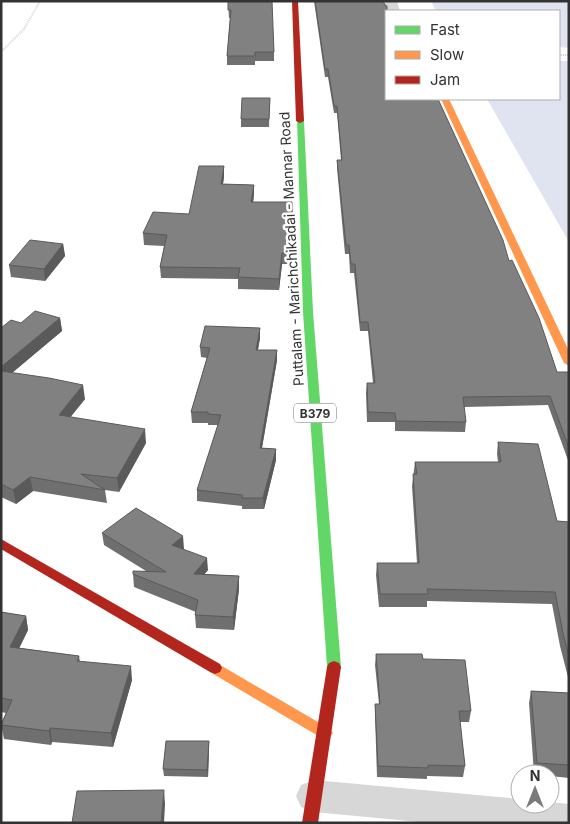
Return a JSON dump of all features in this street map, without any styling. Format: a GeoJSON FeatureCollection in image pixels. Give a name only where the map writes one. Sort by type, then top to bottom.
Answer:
{"type":"FeatureCollection","features":[{"type":"Feature","properties":{"kind":"main road","name":"Puttalam - Marichchikadai - Mannar Road"},"geometry":{"type":"LineString","coordinates":[[295,1],[308,312],[334,667],[312,809]]}},
{"type":"Feature","properties":{"kind":"main road"},"geometry":{"type":"LineString","coordinates":[[444,100],[569,362]]}},
{"type":"Feature","properties":{"kind":"main road"},"geometry":{"type":"LineString","coordinates":[[1,543],[325,734]]}},
{"type":"Feature","properties":{"kind":"street"},"geometry":{"type":"LineString","coordinates":[[312,809],[569,820]]}},
{"type":"Feature","properties":{"kind":"path"},"geometry":{"type":"LineString","coordinates":[[1,52],[10,45],[36,11],[40,1]]}},
{"type":"Feature","properties":{"kind":"shaded area"},"geometry":{"type":"Polygon","coordinates":[[[431,1],[569,1],[569,48],[560,47],[560,10],[436,10],[431,1]]]}},
{"type":"Feature","properties":{"kind":"shaded area"},"geometry":{"type":"Polygon","coordinates":[[[560,61],[569,61],[569,242],[488,100],[560,100],[560,61]]]}},
{"type":"Feature","properties":{"kind":"building"},"geometry":{"type":"Polygon","coordinates":[[[228,1],[272,1],[274,52],[255,52],[255,56],[227,56],[231,10],[228,10],[228,1]]]}},
{"type":"Feature","properties":{"kind":"building"},"geometry":{"type":"Polygon","coordinates":[[[315,1],[383,1],[387,6],[387,10],[385,10],[385,100],[438,100],[503,240],[509,261],[512,260],[539,318],[557,372],[569,372],[569,448],[550,396],[463,397],[466,422],[396,421],[395,413],[368,412],[367,383],[375,383],[368,322],[360,322],[355,264],[351,264],[349,245],[346,245],[337,160],[342,160],[337,106],[334,106],[328,69],[325,69],[315,1]]]}},
{"type":"Feature","properties":{"kind":"building"},"geometry":{"type":"Polygon","coordinates":[[[242,98],[270,98],[269,119],[241,119],[242,98]]]}},
{"type":"Feature","properties":{"kind":"building"},"geometry":{"type":"Polygon","coordinates":[[[199,166],[224,166],[221,184],[254,185],[251,202],[292,202],[293,253],[282,253],[279,279],[238,277],[240,268],[160,267],[167,235],[143,233],[153,212],[189,214],[199,166]]]}},
{"type":"Feature","properties":{"kind":"building"},"geometry":{"type":"Polygon","coordinates":[[[30,240],[63,244],[44,269],[9,265],[30,240]]]}},
{"type":"Feature","properties":{"kind":"building"},"geometry":{"type":"Polygon","coordinates":[[[35,311],[60,318],[1,367],[1,328],[11,320],[21,323],[35,311]]]}},
{"type":"Feature","properties":{"kind":"building"},"geometry":{"type":"Polygon","coordinates":[[[205,326],[260,328],[256,350],[277,350],[260,448],[276,449],[263,498],[242,498],[242,495],[197,490],[221,415],[208,414],[208,412],[191,412],[210,348],[200,347],[205,326]]]}},
{"type":"Feature","properties":{"kind":"building"},"geometry":{"type":"Polygon","coordinates":[[[1,371],[83,385],[59,415],[145,429],[117,478],[81,474],[105,490],[30,477],[13,490],[1,484],[1,371]]]}},
{"type":"Feature","properties":{"kind":"building"},"geometry":{"type":"Polygon","coordinates":[[[498,442],[538,444],[557,521],[569,522],[569,657],[555,592],[427,589],[428,594],[380,594],[377,563],[419,563],[413,474],[417,474],[415,462],[501,462],[498,442]]]}},
{"type":"Feature","properties":{"kind":"building"},"geometry":{"type":"Polygon","coordinates":[[[136,508],[183,536],[172,545],[207,558],[194,574],[239,576],[233,617],[195,615],[198,600],[133,574],[133,571],[166,572],[102,533],[136,508]]]}},
{"type":"Feature","properties":{"kind":"building"},"geometry":{"type":"Polygon","coordinates":[[[1,612],[26,616],[10,647],[79,656],[77,661],[131,666],[111,733],[50,728],[49,731],[1,725],[12,700],[1,698],[1,612]]]}},
{"type":"Feature","properties":{"kind":"building"},"geometry":{"type":"Polygon","coordinates":[[[376,654],[422,654],[423,659],[465,660],[471,711],[459,711],[465,766],[428,765],[428,768],[378,766],[375,704],[380,704],[376,654]]]}},
{"type":"Feature","properties":{"kind":"building"},"geometry":{"type":"Polygon","coordinates":[[[531,691],[569,693],[569,765],[537,763],[531,691]]]}},
{"type":"Feature","properties":{"kind":"building"},"geometry":{"type":"Polygon","coordinates":[[[166,741],[209,741],[207,770],[163,769],[166,741]]]}},
{"type":"Feature","properties":{"kind":"building"},"geometry":{"type":"Polygon","coordinates":[[[164,790],[161,823],[72,823],[77,791],[164,790]]]}},
{"type":"Feature","properties":{"kind":"traffic: fast"},"geometry":{"type":"LineString","coordinates":[[300,121],[308,312],[334,667]]}},
{"type":"Feature","properties":{"kind":"traffic: slow"},"geometry":{"type":"LineString","coordinates":[[445,100],[569,363]]}},
{"type":"Feature","properties":{"kind":"traffic: slow"},"geometry":{"type":"LineString","coordinates":[[215,668],[325,733]]}},
{"type":"Feature","properties":{"kind":"traffic: jam"},"geometry":{"type":"LineString","coordinates":[[295,1],[300,121]]}},
{"type":"Feature","properties":{"kind":"traffic: jam"},"geometry":{"type":"LineString","coordinates":[[1,543],[215,668]]}},
{"type":"Feature","properties":{"kind":"traffic: jam"},"geometry":{"type":"LineString","coordinates":[[310,823],[334,667]]}}]}
